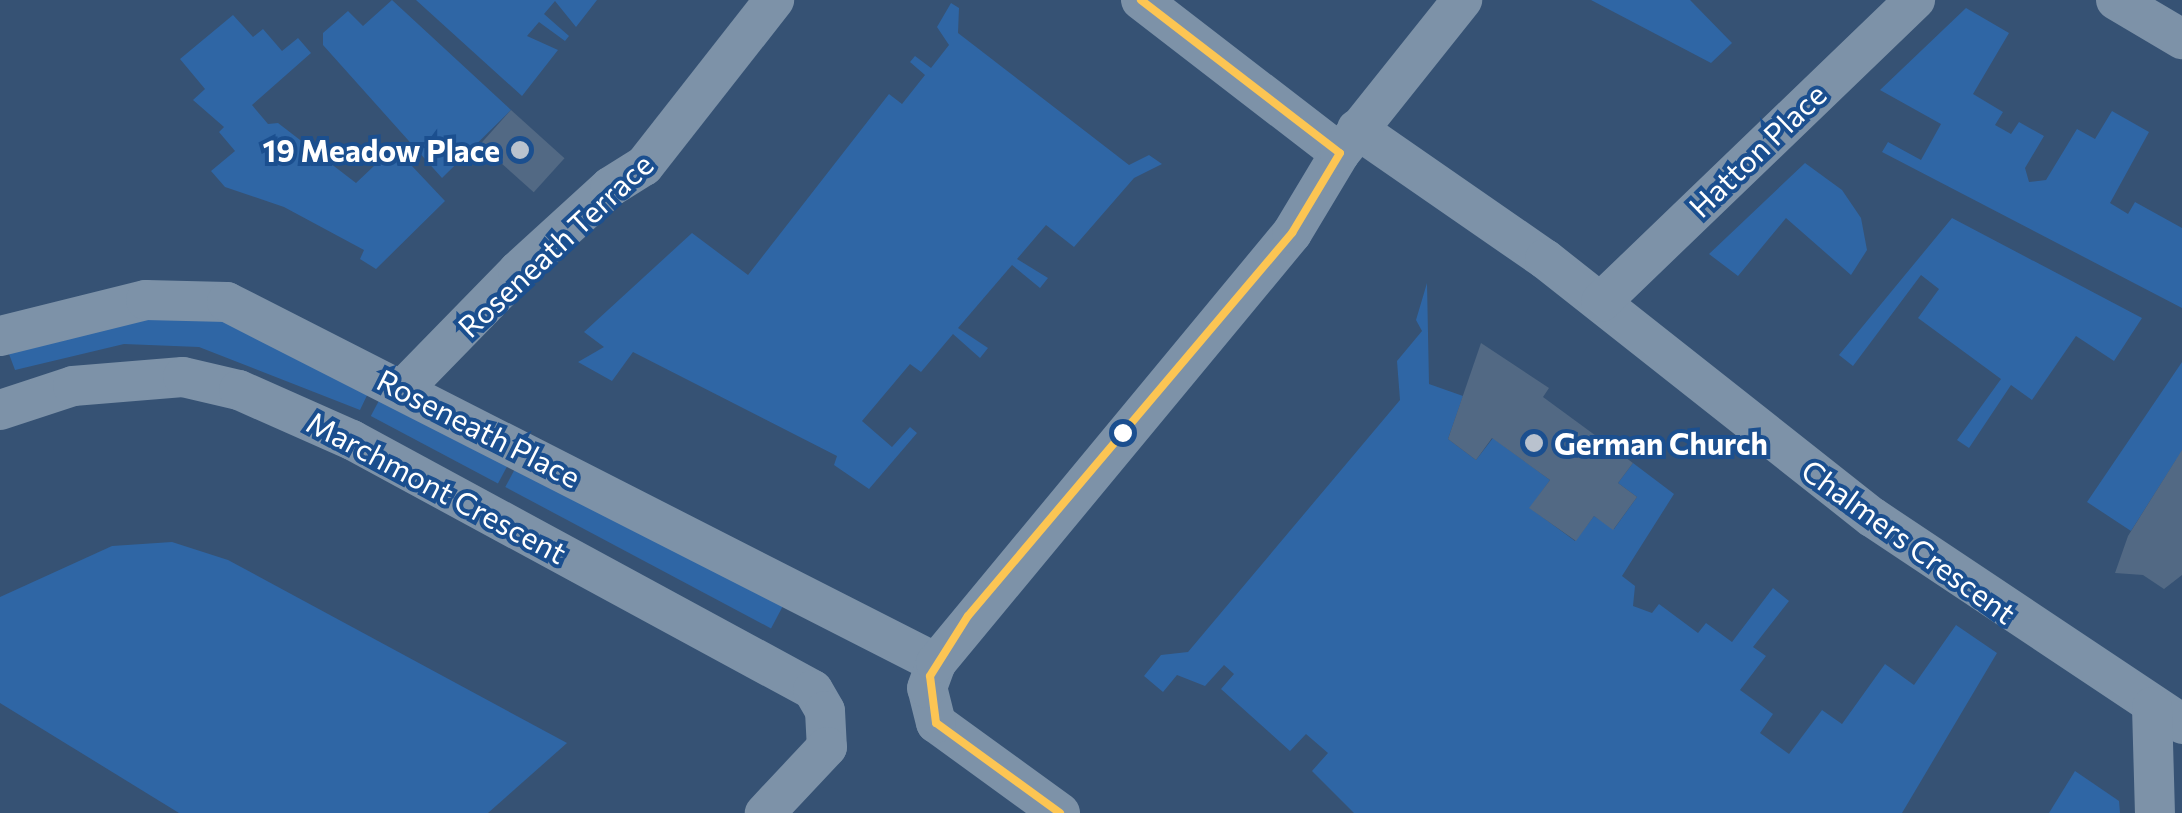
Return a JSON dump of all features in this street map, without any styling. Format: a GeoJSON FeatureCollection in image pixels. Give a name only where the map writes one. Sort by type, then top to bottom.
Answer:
{"type":"FeatureCollection","features":[{"type":"Feature","properties":{"kind":"street","name":"Roseneath Terrace"},"geometry":{"type":"LineString","coordinates":[[403,389],[518,271],[610,187],[644,166],[774,0]]}},
{"type":"Feature","properties":{"kind":"street","name":"Chalmers Crescent"},"geometry":{"type":"LineString","coordinates":[[1141,0],[1349,141],[1601,302],[1872,517],[2167,716]]}},
{"type":"Feature","properties":{"kind":"street"},"geometry":{"type":"LineString","coordinates":[[1060,813],[936,723],[928,688],[936,663],[1292,233],[1349,141],[1462,0]]}},
{"type":"Feature","properties":{"kind":"street","name":"Hatton Place"},"geometry":{"type":"LineString","coordinates":[[1601,302],[1916,0]]}},
{"type":"Feature","properties":{"kind":"street"},"geometry":{"type":"LineString","coordinates":[[2116,0],[2182,40]]}},
{"type":"Feature","properties":{"kind":"street","name":"Roseneath Place"},"geometry":{"type":"LineString","coordinates":[[0,336],[110,306],[205,298],[248,310],[936,663]]}},
{"type":"Feature","properties":{"kind":"street","name":"Marchmont Crescent"},"geometry":{"type":"LineString","coordinates":[[0,410],[131,376],[182,377],[254,396],[352,440],[803,682],[828,724],[824,756],[765,813]]}},
{"type":"Feature","properties":{"kind":"street"},"geometry":{"type":"LineString","coordinates":[[2155,813],[2167,716]]}},
{"type":"Feature","properties":{"kind":"shaded area"},"geometry":{"type":"Polygon","coordinates":[[[392,0],[511,110],[442,178],[323,45],[323,33],[348,11],[363,26],[392,0]]]}},
{"type":"Feature","properties":{"kind":"shaded area"},"geometry":{"type":"Polygon","coordinates":[[[416,0],[597,0],[576,27],[555,1],[544,14],[569,36],[565,41],[539,22],[527,36],[558,50],[522,96],[416,0]]]}},
{"type":"Feature","properties":{"kind":"shaded area"},"geometry":{"type":"Polygon","coordinates":[[[1591,0],[1690,0],[1732,43],[1711,63],[1591,0]]]}},
{"type":"Feature","properties":{"kind":"shaded area"},"geometry":{"type":"Polygon","coordinates":[[[951,3],[959,8],[958,33],[1129,165],[1149,155],[1162,164],[1134,178],[1074,247],[1046,225],[1017,259],[1048,278],[1040,288],[1012,265],[958,328],[988,348],[980,358],[953,334],[921,372],[910,364],[862,421],[892,447],[910,427],[917,433],[869,489],[834,465],[837,456],[633,352],[612,381],[578,362],[604,347],[584,332],[692,233],[748,275],[889,94],[902,104],[925,75],[910,62],[915,56],[931,68],[949,45],[937,27],[951,3]]]}},
{"type":"Feature","properties":{"kind":"shaded area"},"geometry":{"type":"Polygon","coordinates":[[[1966,8],[2009,33],[1973,94],[2003,112],[1995,125],[2011,134],[2019,122],[2044,136],[2025,168],[2029,182],[2046,180],[2077,129],[2095,139],[2112,111],[2149,132],[2110,203],[2128,214],[2135,202],[2182,228],[2182,308],[1882,152],[1888,142],[1921,160],[1941,124],[1880,90],[1966,8]]]}},
{"type":"Feature","properties":{"kind":"shaded area"},"geometry":{"type":"Polygon","coordinates":[[[233,15],[253,37],[263,29],[282,51],[298,38],[311,53],[252,105],[268,124],[278,123],[356,183],[394,147],[445,201],[376,269],[360,259],[364,250],[284,207],[225,187],[211,171],[235,151],[219,132],[224,127],[193,100],[205,89],[180,59],[233,15]]]}},
{"type":"Feature","properties":{"kind":"shaded area"},"geometry":{"type":"Polygon","coordinates":[[[1805,163],[1842,190],[1861,218],[1867,250],[1851,275],[1786,218],[1738,276],[1709,254],[1805,163]]]}},
{"type":"Feature","properties":{"kind":"shaded area"},"geometry":{"type":"Polygon","coordinates":[[[1952,218],[2142,318],[2114,361],[2076,336],[2032,400],[2011,385],[1969,448],[1957,440],[2001,379],[1918,318],[1939,289],[1921,275],[1853,366],[1839,355],[1952,218]]]}},
{"type":"Feature","properties":{"kind":"shaded area"},"geometry":{"type":"Polygon","coordinates":[[[1427,283],[1429,384],[1463,396],[1448,439],[1476,460],[1493,438],[1550,480],[1530,508],[1575,541],[1594,516],[1614,529],[1637,497],[1618,483],[1633,463],[1674,494],[1622,576],[1635,586],[1633,606],[1652,613],[1659,604],[1698,633],[1706,623],[1732,642],[1773,588],[1789,601],[1753,647],[1766,656],[1740,690],[1773,714],[1760,733],[1789,754],[1822,710],[1842,724],[1885,664],[1914,685],[1956,625],[1997,653],[1902,813],[1354,813],[1312,771],[1328,753],[1306,734],[1290,751],[1221,689],[1234,674],[1224,665],[1205,686],[1177,675],[1163,692],[1144,676],[1161,655],[1188,652],[1400,400],[1397,361],[1422,331],[1416,320],[1427,283]]]}},
{"type":"Feature","properties":{"kind":"shaded area"},"geometry":{"type":"Polygon","coordinates":[[[205,312],[371,387],[360,410],[199,347],[124,344],[15,370],[6,346],[41,334],[205,312]]]}},
{"type":"Feature","properties":{"kind":"shaded area"},"geometry":{"type":"Polygon","coordinates":[[[2182,362],[2182,463],[2176,460],[2131,531],[2087,502],[2182,362]]]}},
{"type":"Feature","properties":{"kind":"shaded area"},"geometry":{"type":"Polygon","coordinates":[[[383,393],[510,461],[498,484],[371,416],[383,393]]]}},
{"type":"Feature","properties":{"kind":"shaded area"},"geometry":{"type":"Polygon","coordinates":[[[517,465],[783,606],[771,628],[505,487],[517,465]]]}},
{"type":"Feature","properties":{"kind":"shaded area"},"geometry":{"type":"Polygon","coordinates":[[[172,542],[228,560],[567,743],[488,813],[179,813],[0,703],[0,597],[112,546],[172,542]]]}},
{"type":"Feature","properties":{"kind":"shaded area"},"geometry":{"type":"Polygon","coordinates":[[[2075,771],[2119,801],[2120,813],[2049,813],[2075,771]]]}},
{"type":"Feature","properties":{"kind":"building","name":"19 Meadow Place"},"geometry":{"type":"Polygon","coordinates":[[[511,110],[565,158],[534,192],[480,144],[511,110]]]}},
{"type":"Feature","properties":{"kind":"building","name":"German Church"},"geometry":{"type":"Polygon","coordinates":[[[1481,343],[1549,388],[1543,397],[1633,463],[1618,483],[1637,497],[1613,530],[1594,516],[1576,541],[1529,508],[1550,480],[1492,438],[1476,460],[1448,439],[1481,343]]]}},
{"type":"Feature","properties":{"kind":"building"},"geometry":{"type":"Polygon","coordinates":[[[2182,450],[2182,575],[2164,589],[2143,575],[2115,573],[2128,536],[2182,450]]]}},
{"type":"Feature","properties":{"kind":"transit line"},"geometry":{"type":"LineString","coordinates":[[1141,0],[1340,153]]}},
{"type":"Feature","properties":{"kind":"transit line"},"geometry":{"type":"LineString","coordinates":[[1060,813],[936,723],[930,676],[968,616],[1292,233],[1340,153]]}},
{"type":"Feature","properties":{"kind":"place","name":"19 Meadow Place"},"geometry":{"type":"Point","coordinates":[520,150]}},
{"type":"Feature","properties":{"kind":"place","name":"German Church"},"geometry":{"type":"Point","coordinates":[1534,443]}}]}
